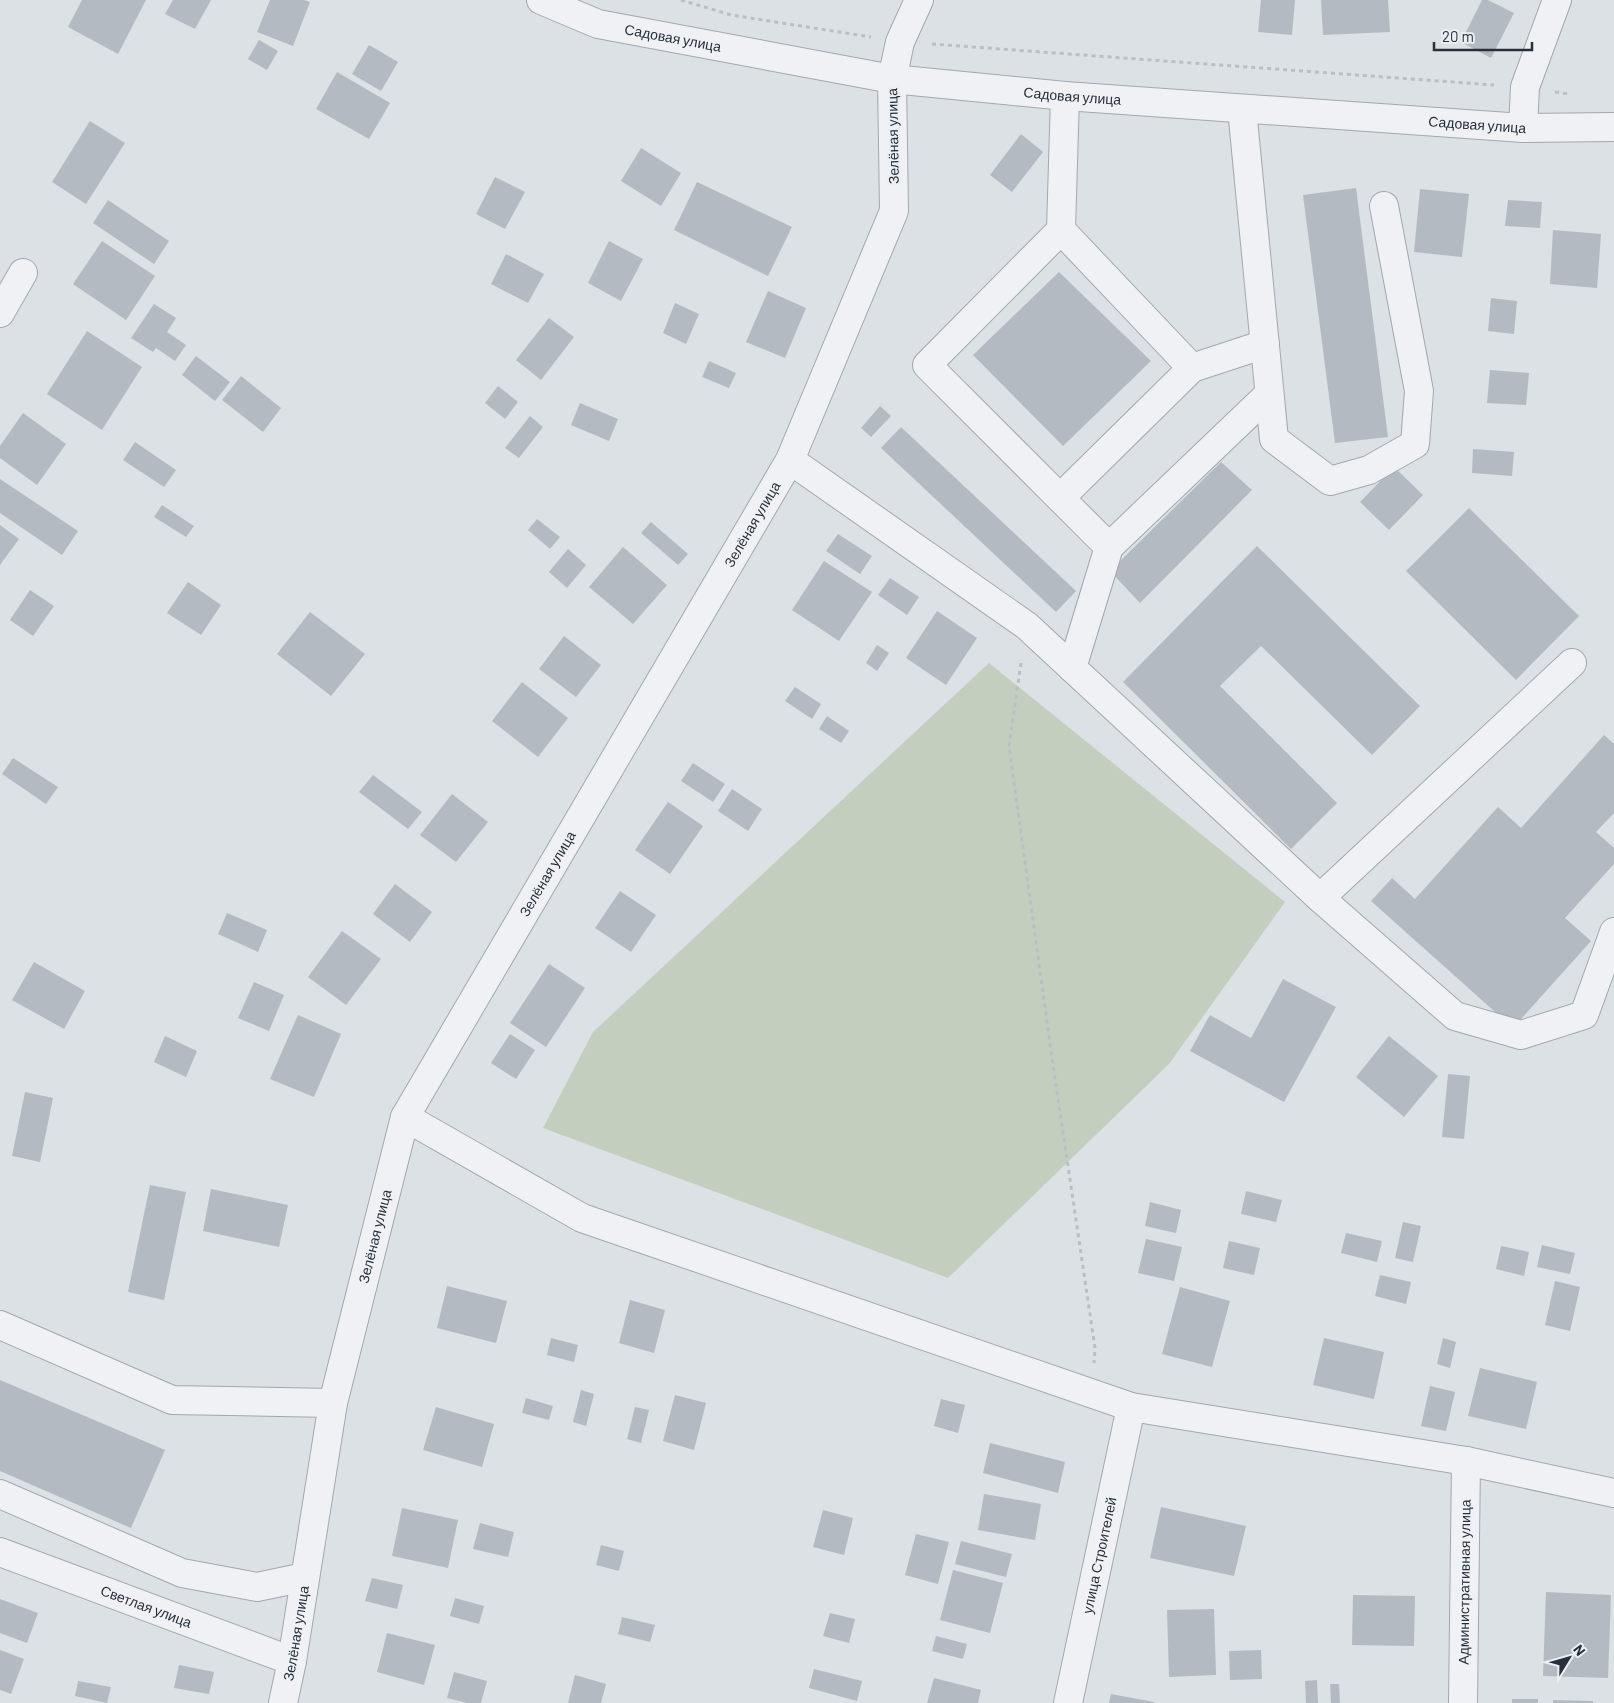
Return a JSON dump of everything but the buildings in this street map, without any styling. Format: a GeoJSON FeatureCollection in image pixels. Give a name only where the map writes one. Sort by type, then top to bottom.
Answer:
{"type":"FeatureCollection","features":[{"type":"Feature","properties":{"kind":"street","name":"Садовая улица"},"geometry":{"type":"LineString","coordinates":[[541,0],[598,24],[892,79],[1065,96],[1523,128],[1614,128]]}},
{"type":"Feature","properties":{"kind":"street","name":"Зелёная улица"},"geometry":{"type":"LineString","coordinates":[[283,1703],[292,1661],[334,1403],[405,1117],[790,460],[894,211],[892,79],[900,42],[919,0]]}},
{"type":"Feature","properties":{"kind":"street"},"geometry":{"type":"LineString","coordinates":[[1523,128],[1525,87],[1557,0]]}},
{"type":"Feature","properties":{"kind":"street"},"geometry":{"type":"LineString","coordinates":[[1065,96],[1061,230],[926,365],[1109,547]]}},
{"type":"Feature","properties":{"kind":"street"},"geometry":{"type":"LineString","coordinates":[[1242,108],[1274,439],[1330,481],[1369,470],[1415,444],[1418,391],[1384,206]]}},
{"type":"Feature","properties":{"kind":"street"},"geometry":{"type":"LineString","coordinates":[[1061,230],[1192,368]]}},
{"type":"Feature","properties":{"kind":"street"},"geometry":{"type":"LineString","coordinates":[[0,313],[24,272]]}},
{"type":"Feature","properties":{"kind":"street"},"geometry":{"type":"LineString","coordinates":[[1060,498],[1192,368],[1264,344]]}},
{"type":"Feature","properties":{"kind":"street"},"geometry":{"type":"LineString","coordinates":[[1072,668],[1109,547],[1269,394]]}},
{"type":"Feature","properties":{"kind":"street"},"geometry":{"type":"LineString","coordinates":[[790,460],[1026,626],[1320,898],[1455,1016],[1521,1036],[1584,1015],[1614,932]]}},
{"type":"Feature","properties":{"kind":"street"},"geometry":{"type":"LineString","coordinates":[[1320,898],[1572,664]]}},
{"type":"Feature","properties":{"kind":"street"},"geometry":{"type":"LineString","coordinates":[[405,1117],[582,1218],[1131,1407],[1466,1461],[1614,1494]]}},
{"type":"Feature","properties":{"kind":"street"},"geometry":{"type":"LineString","coordinates":[[0,1325],[172,1400],[334,1403]]}},
{"type":"Feature","properties":{"kind":"street","name":"улица Строителей"},"geometry":{"type":"LineString","coordinates":[[1068,1703],[1131,1407]]}},
{"type":"Feature","properties":{"kind":"street","name":"Административная улица"},"geometry":{"type":"LineString","coordinates":[[1463,1703],[1466,1461]]}},
{"type":"Feature","properties":{"kind":"street"},"geometry":{"type":"LineString","coordinates":[[0,1494],[182,1573],[257,1587],[305,1578]]}},
{"type":"Feature","properties":{"kind":"street","name":"Светлая улица"},"geometry":{"type":"LineString","coordinates":[[0,1552],[292,1661]]}},
{"type":"Feature","properties":{"kind":"path"},"geometry":{"type":"LineString","coordinates":[[681,0],[731,15],[900,42],[1525,87],[1577,94]]}},
{"type":"Feature","properties":{"kind":"path"},"geometry":{"type":"LineString","coordinates":[[1026,626],[1009,746],[1094,1348],[1092,1393]]}},
{"type":"Feature","properties":{"kind":"green space"},"geometry":{"type":"Polygon","coordinates":[[[989,663],[1285,902],[1169,1064],[948,1278],[543,1128],[593,1032],[989,663]]]}}]}
